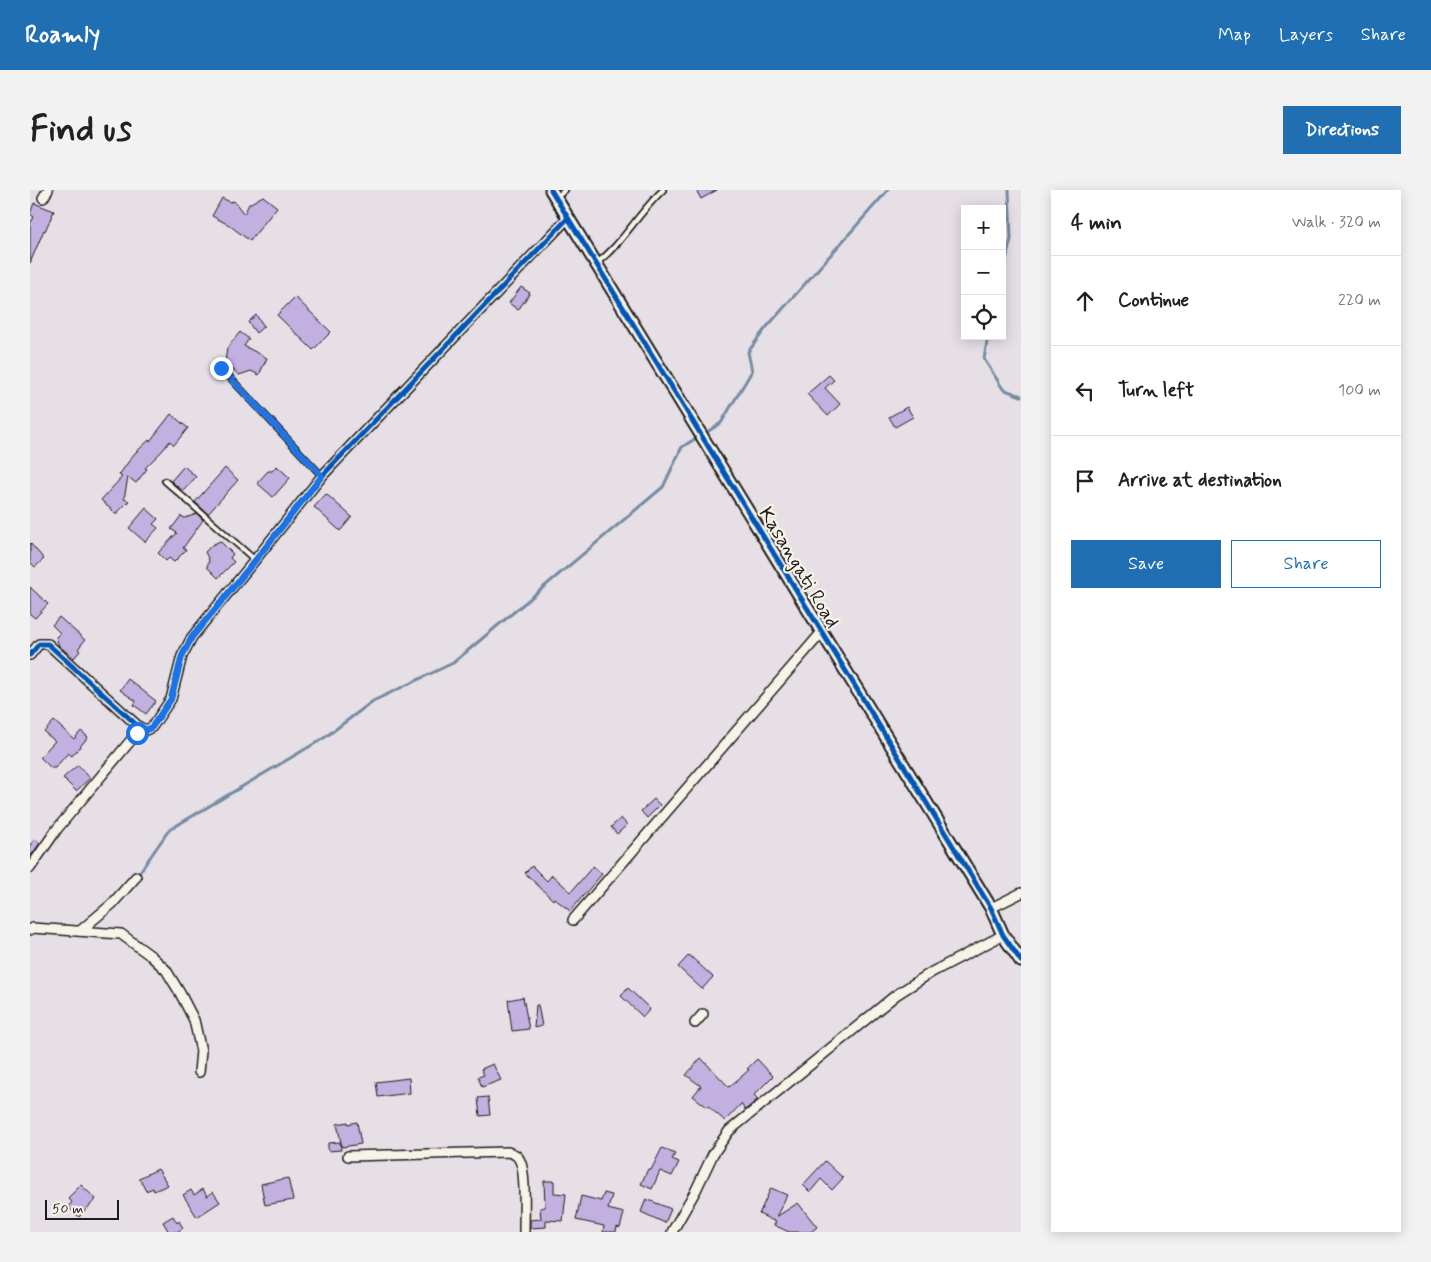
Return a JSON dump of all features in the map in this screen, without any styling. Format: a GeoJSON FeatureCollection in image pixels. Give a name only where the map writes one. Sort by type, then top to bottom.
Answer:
{"type":"FeatureCollection","features":[{"type":"Feature","properties":{"kind":"street","name":"Kasangati Road"},"geometry":{"type":"LineString","coordinates":[[557,193],[568,218],[991,908],[1003,934],[1021,961]]}},
{"type":"Feature","properties":{"kind":"street"},"geometry":{"type":"LineString","coordinates":[[30,654],[39,644],[48,644],[139,727],[146,730],[152,727],[171,699],[182,656],[188,642],[322,476],[568,218]]}},
{"type":"Feature","properties":{"kind":"street"},"geometry":{"type":"LineString","coordinates":[[574,920],[822,632]]}},
{"type":"Feature","properties":{"kind":"street"},"geometry":{"type":"LineString","coordinates":[[30,868],[57,829],[137,733],[139,727]]}},
{"type":"Feature","properties":{"kind":"street"},"geometry":{"type":"LineString","coordinates":[[80,932],[112,904],[136,877]]}},
{"type":"Feature","properties":{"kind":"street"},"geometry":{"type":"LineString","coordinates":[[991,908],[1021,894]]}},
{"type":"Feature","properties":{"kind":"street"},"geometry":{"type":"LineString","coordinates":[[30,930],[32,928],[121,934],[151,956],[166,970],[194,1020],[201,1051],[199,1072]]}},
{"type":"Feature","properties":{"kind":"street"},"geometry":{"type":"LineString","coordinates":[[672,1232],[696,1190],[713,1154],[729,1132],[896,995],[932,972],[1003,934]]}},
{"type":"Feature","properties":{"kind":"street"},"geometry":{"type":"LineString","coordinates":[[695,1023],[703,1014]]}},
{"type":"Feature","properties":{"kind":"street"},"geometry":{"type":"LineString","coordinates":[[348,1156],[508,1152],[514,1154],[519,1159],[522,1171],[524,1232]]}},
{"type":"Feature","properties":{"kind":"lane"},"geometry":{"type":"LineString","coordinates":[[597,263],[617,245],[625,232],[650,202],[663,190]]}},
{"type":"Feature","properties":{"kind":"lane"},"geometry":{"type":"LineString","coordinates":[[221,368],[322,476]]}},
{"type":"Feature","properties":{"kind":"lane"},"geometry":{"type":"LineString","coordinates":[[165,481],[256,560]]}},
{"type":"Feature","properties":{"kind":"building"},"geometry":{"type":"Polygon","coordinates":[[[696,190],[717,190],[701,199],[696,190]]]}},
{"type":"Feature","properties":{"kind":"building"},"geometry":{"type":"Polygon","coordinates":[[[263,196],[277,207],[250,241],[229,225],[212,216],[222,198],[230,202],[234,201],[244,214],[249,204],[263,196]]]}},
{"type":"Feature","properties":{"kind":"building"},"geometry":{"type":"Polygon","coordinates":[[[34,203],[54,211],[30,263],[30,224],[34,217],[30,214],[34,203]]]}},
{"type":"Feature","properties":{"kind":"building"},"geometry":{"type":"Polygon","coordinates":[[[521,287],[530,293],[518,310],[509,303],[521,287]]]}},
{"type":"Feature","properties":{"kind":"building"},"geometry":{"type":"Polygon","coordinates":[[[295,297],[331,332],[313,350],[277,315],[295,297]]]}},
{"type":"Feature","properties":{"kind":"building"},"geometry":{"type":"Polygon","coordinates":[[[256,315],[264,326],[256,333],[248,322],[256,315]]]}},
{"type":"Feature","properties":{"kind":"building"},"geometry":{"type":"Polygon","coordinates":[[[240,332],[249,339],[244,346],[267,358],[259,375],[251,371],[239,375],[225,362],[227,348],[240,332]]]}},
{"type":"Feature","properties":{"kind":"building"},"geometry":{"type":"Polygon","coordinates":[[[829,375],[834,380],[825,388],[840,404],[828,416],[807,394],[829,375]]]}},
{"type":"Feature","properties":{"kind":"building"},"geometry":{"type":"Polygon","coordinates":[[[907,407],[913,417],[895,427],[889,417],[907,407]]]}},
{"type":"Feature","properties":{"kind":"building"},"geometry":{"type":"Polygon","coordinates":[[[171,414],[188,428],[174,445],[170,441],[145,468],[147,469],[136,483],[128,477],[124,499],[129,501],[116,514],[101,500],[122,477],[119,475],[134,454],[150,441],[171,414]]]}},
{"type":"Feature","properties":{"kind":"building"},"geometry":{"type":"Polygon","coordinates":[[[184,466],[196,477],[183,491],[171,481],[184,466]]]}},
{"type":"Feature","properties":{"kind":"building"},"geometry":{"type":"Polygon","coordinates":[[[277,466],[290,478],[273,497],[257,483],[268,471],[272,471],[277,466]]]}},
{"type":"Feature","properties":{"kind":"building"},"geometry":{"type":"Polygon","coordinates":[[[225,468],[238,480],[208,514],[195,502],[225,468]]]}},
{"type":"Feature","properties":{"kind":"building"},"geometry":{"type":"Polygon","coordinates":[[[326,494],[352,517],[340,531],[314,507],[326,494]]]}},
{"type":"Feature","properties":{"kind":"building"},"geometry":{"type":"Polygon","coordinates":[[[146,508],[158,519],[153,524],[158,528],[145,542],[129,528],[146,508]]]}},
{"type":"Feature","properties":{"kind":"building"},"geometry":{"type":"Polygon","coordinates":[[[197,514],[203,520],[183,548],[186,550],[174,562],[169,558],[166,561],[158,553],[177,533],[171,529],[181,516],[185,518],[197,514]]]}},
{"type":"Feature","properties":{"kind":"building"},"geometry":{"type":"Polygon","coordinates":[[[220,541],[233,554],[230,558],[234,562],[218,578],[207,567],[209,560],[205,552],[212,545],[220,541]]]}},
{"type":"Feature","properties":{"kind":"building"},"geometry":{"type":"Polygon","coordinates":[[[30,543],[44,559],[35,567],[30,562],[30,543]]]}},
{"type":"Feature","properties":{"kind":"building"},"geometry":{"type":"Polygon","coordinates":[[[30,587],[48,604],[35,618],[30,614],[30,587]]]}},
{"type":"Feature","properties":{"kind":"building"},"geometry":{"type":"Polygon","coordinates":[[[59,617],[85,640],[74,658],[59,646],[56,637],[60,633],[52,625],[59,617]]]}},
{"type":"Feature","properties":{"kind":"building"},"geometry":{"type":"Polygon","coordinates":[[[128,679],[156,701],[146,714],[134,705],[136,701],[120,690],[128,679]]]}},
{"type":"Feature","properties":{"kind":"building"},"geometry":{"type":"Polygon","coordinates":[[[54,721],[74,739],[81,731],[88,737],[72,756],[68,753],[55,768],[51,768],[40,757],[55,741],[44,732],[54,721]]]}},
{"type":"Feature","properties":{"kind":"building"},"geometry":{"type":"Polygon","coordinates":[[[78,765],[90,778],[76,791],[63,778],[78,765]]]}},
{"type":"Feature","properties":{"kind":"building"},"geometry":{"type":"Polygon","coordinates":[[[654,799],[660,805],[647,818],[641,811],[654,799]]]}},
{"type":"Feature","properties":{"kind":"building"},"geometry":{"type":"Polygon","coordinates":[[[621,818],[627,825],[617,834],[611,827],[621,818]]]}},
{"type":"Feature","properties":{"kind":"building"},"geometry":{"type":"Polygon","coordinates":[[[35,839],[40,843],[30,857],[30,845],[35,839]]]}},
{"type":"Feature","properties":{"kind":"building"},"geometry":{"type":"Polygon","coordinates":[[[532,866],[547,881],[552,875],[571,892],[593,866],[602,874],[570,911],[554,898],[553,900],[525,873],[532,866]]]}},
{"type":"Feature","properties":{"kind":"building"},"geometry":{"type":"Polygon","coordinates":[[[689,955],[713,977],[702,989],[678,967],[689,955]]]}},
{"type":"Feature","properties":{"kind":"building"},"geometry":{"type":"Polygon","coordinates":[[[628,988],[650,1009],[643,1017],[621,996],[628,988]]]}},
{"type":"Feature","properties":{"kind":"building"},"geometry":{"type":"Polygon","coordinates":[[[523,997],[529,1029],[512,1031],[508,1000],[523,997]]]}},
{"type":"Feature","properties":{"kind":"building"},"geometry":{"type":"Polygon","coordinates":[[[536,1005],[538,1005],[542,1026],[534,1028],[536,1005]]]}},
{"type":"Feature","properties":{"kind":"building"},"geometry":{"type":"Polygon","coordinates":[[[701,1058],[729,1087],[749,1070],[747,1069],[757,1059],[773,1076],[754,1095],[758,1099],[745,1110],[741,1104],[725,1121],[693,1096],[701,1086],[686,1075],[701,1058]]]}},
{"type":"Feature","properties":{"kind":"building"},"geometry":{"type":"Polygon","coordinates":[[[493,1064],[501,1080],[482,1087],[478,1077],[484,1075],[481,1069],[493,1064]]]}},
{"type":"Feature","properties":{"kind":"building"},"geometry":{"type":"Polygon","coordinates":[[[409,1078],[410,1093],[378,1097],[376,1082],[409,1078]]]}},
{"type":"Feature","properties":{"kind":"building"},"geometry":{"type":"Polygon","coordinates":[[[488,1097],[490,1115],[480,1116],[478,1098],[488,1097]]]}},
{"type":"Feature","properties":{"kind":"building"},"geometry":{"type":"Polygon","coordinates":[[[348,1122],[348,1124],[357,1122],[361,1144],[342,1147],[337,1124],[348,1122]]]}},
{"type":"Feature","properties":{"kind":"building"},"geometry":{"type":"Polygon","coordinates":[[[340,1142],[341,1150],[328,1151],[328,1143],[340,1142]]]}},
{"type":"Feature","properties":{"kind":"building"},"geometry":{"type":"Polygon","coordinates":[[[662,1148],[675,1154],[672,1159],[679,1162],[672,1176],[660,1171],[652,1189],[641,1184],[648,1169],[651,1170],[662,1148]]]}},
{"type":"Feature","properties":{"kind":"building"},"geometry":{"type":"Polygon","coordinates":[[[825,1161],[843,1178],[832,1190],[821,1179],[810,1192],[803,1185],[825,1161]]]}},
{"type":"Feature","properties":{"kind":"building"},"geometry":{"type":"Polygon","coordinates":[[[158,1169],[168,1185],[154,1191],[153,1188],[146,1191],[139,1178],[158,1169]]]}},
{"type":"Feature","properties":{"kind":"building"},"geometry":{"type":"Polygon","coordinates":[[[288,1178],[293,1200],[265,1205],[261,1184],[288,1178]]]}},
{"type":"Feature","properties":{"kind":"building"},"geometry":{"type":"Polygon","coordinates":[[[544,1181],[554,1181],[554,1193],[566,1194],[563,1221],[546,1220],[546,1227],[530,1228],[530,1220],[541,1219],[540,1208],[545,1207],[544,1181]]]}},
{"type":"Feature","properties":{"kind":"building"},"geometry":{"type":"Polygon","coordinates":[[[81,1185],[96,1199],[79,1217],[68,1207],[72,1202],[68,1198],[81,1185]]]}},
{"type":"Feature","properties":{"kind":"building"},"geometry":{"type":"Polygon","coordinates":[[[771,1188],[787,1195],[776,1217],[798,1203],[817,1227],[811,1232],[789,1232],[774,1225],[776,1222],[759,1214],[771,1188]]]}},
{"type":"Feature","properties":{"kind":"building"},"geometry":{"type":"Polygon","coordinates":[[[203,1189],[207,1196],[213,1192],[220,1202],[197,1217],[183,1195],[191,1190],[194,1195],[203,1189]]]}},
{"type":"Feature","properties":{"kind":"building"},"geometry":{"type":"Polygon","coordinates":[[[604,1193],[612,1195],[608,1209],[624,1213],[620,1228],[617,1227],[616,1232],[603,1232],[604,1226],[576,1220],[581,1196],[601,1201],[604,1193]]]}},
{"type":"Feature","properties":{"kind":"building"},"geometry":{"type":"Polygon","coordinates":[[[646,1199],[671,1209],[665,1223],[641,1212],[646,1199]]]}},
{"type":"Feature","properties":{"kind":"building"},"geometry":{"type":"Polygon","coordinates":[[[173,1216],[183,1228],[177,1232],[169,1232],[163,1222],[173,1216]]]}},
{"type":"Feature","properties":{"kind":"waterway"},"geometry":{"type":"LineString","coordinates":[[704,434],[721,423],[752,371],[748,352],[765,329],[888,190]]}},
{"type":"Feature","properties":{"kind":"waterway"},"geometry":{"type":"LineString","coordinates":[[1006,260],[1011,239],[1009,190]]}},
{"type":"Feature","properties":{"kind":"waterway"},"geometry":{"type":"LineString","coordinates":[[987,340],[984,359],[1003,389],[1021,396]]}},
{"type":"Feature","properties":{"kind":"waterway"},"geometry":{"type":"LineString","coordinates":[[137,876],[169,830],[324,738],[373,701],[453,663],[663,487],[682,447],[698,437]]}},
{"type":"Feature","properties":{"kind":"cycle path"},"geometry":{"type":"LineString","coordinates":[[551,190],[991,908],[1003,935],[1021,961]]}},
{"type":"Feature","properties":{"kind":"cycle path"},"geometry":{"type":"LineString","coordinates":[[30,655],[39,644],[48,644],[139,727],[146,730],[152,727],[171,699],[182,656],[192,637],[322,476],[568,218]]}},
{"type":"Feature","properties":{"kind":"route"},"geometry":{"type":"LineString","coordinates":[[137,733],[139,727],[146,730],[152,727],[171,699],[184,650],[192,637],[322,476],[221,368]]}}]}
